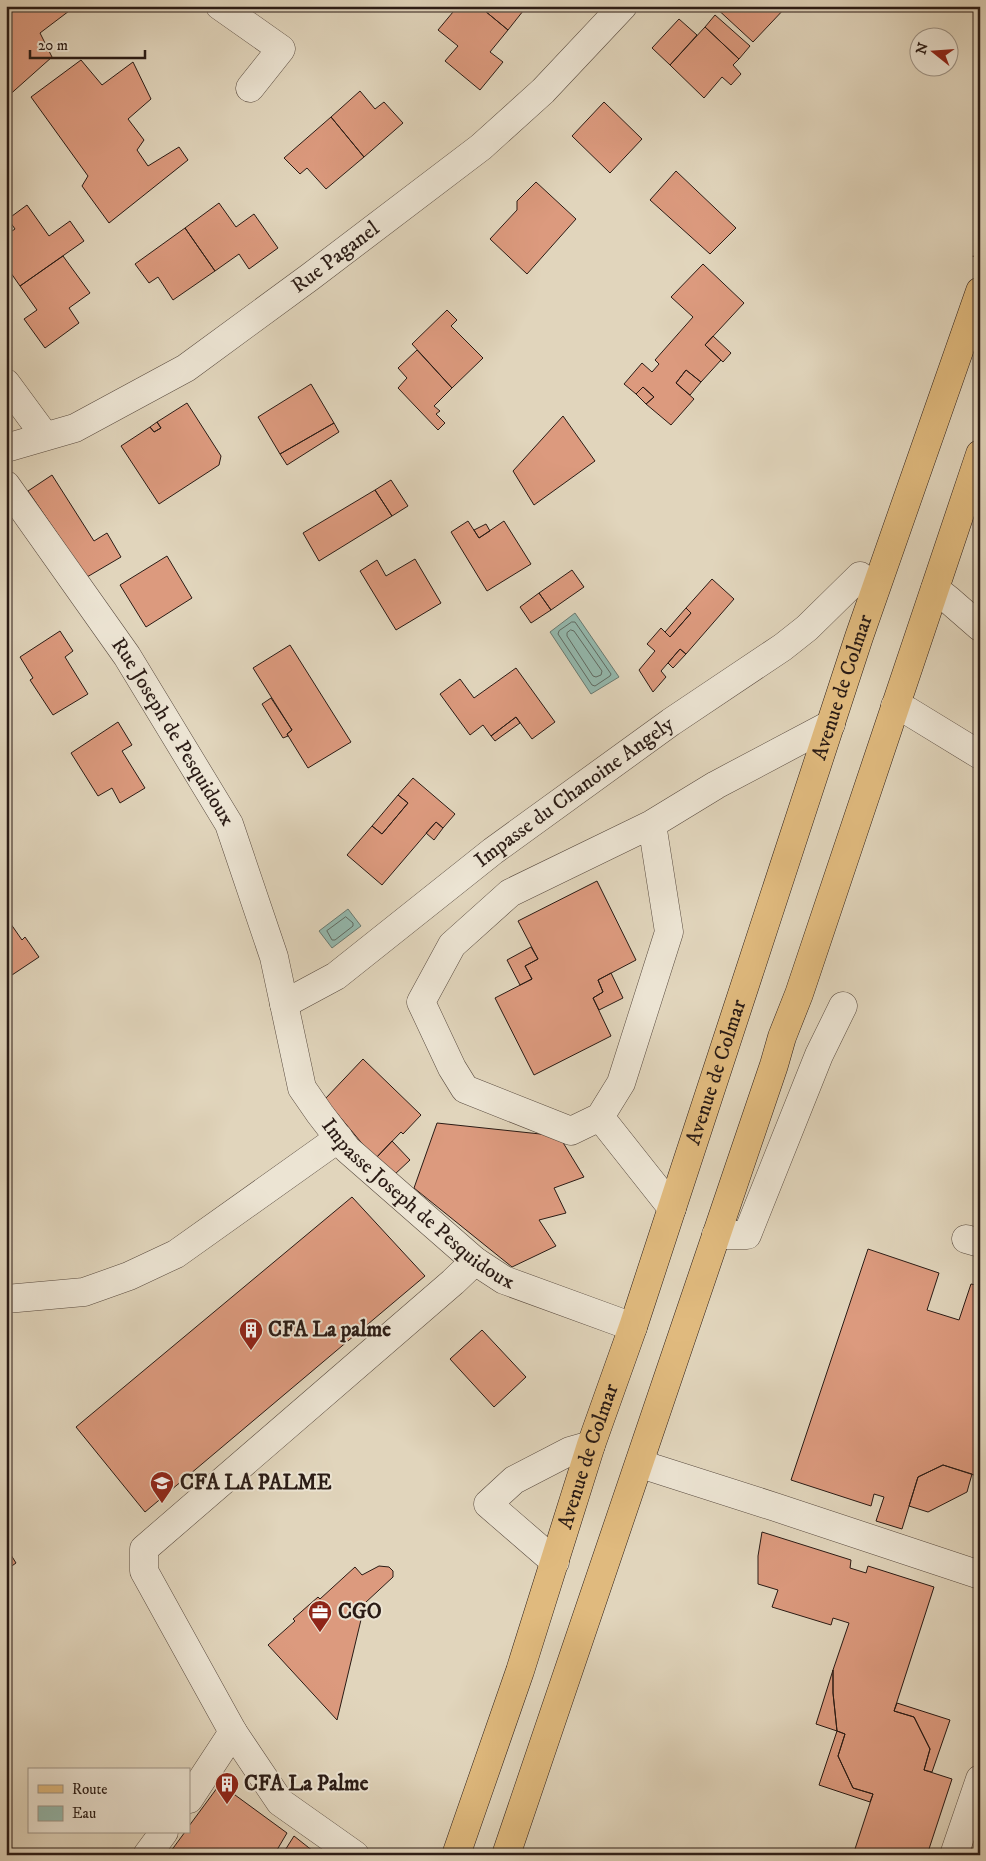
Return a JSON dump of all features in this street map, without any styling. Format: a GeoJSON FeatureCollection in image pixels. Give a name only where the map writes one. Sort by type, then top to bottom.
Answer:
{"type":"FeatureCollection","features":[{"type":"Feature","properties":{"kind":"main road","name":"Avenue de Colmar"},"geometry":{"type":"LineString","coordinates":[[456,1855],[520,1672],[591,1445],[633,1327],[859,637],[980,292]]}},
{"type":"Feature","properties":{"kind":"main road"},"geometry":{"type":"LineString","coordinates":[[506,1855],[782,1037],[799,994],[980,454]]}},
{"type":"Feature","properties":{"kind":"street"},"geometry":{"type":"LineString","coordinates":[[220,6],[282,49],[250,88]]}},
{"type":"Feature","properties":{"kind":"street","name":"Rue Paganel"},"geometry":{"type":"LineString","coordinates":[[6,448],[75,428],[186,368],[310,277],[481,147],[543,91],[623,6]]}},
{"type":"Feature","properties":{"kind":"street"},"geometry":{"type":"LineString","coordinates":[[6,384],[46,436]]}},
{"type":"Feature","properties":{"kind":"street","name":"Rue Joseph de Pesquidoux"},"geometry":{"type":"LineString","coordinates":[[6,485],[127,656],[229,824],[274,957],[284,1004]]}},
{"type":"Feature","properties":{"kind":"street","name":"Impasse du Chanoine Angely"},"geometry":{"type":"LineString","coordinates":[[284,1004],[336,976],[512,837],[679,717],[783,647],[807,628],[860,576]]}},
{"type":"Feature","properties":{"kind":"street"},"geometry":{"type":"LineString","coordinates":[[934,590],[949,600],[980,627]]}},
{"type":"Feature","properties":{"kind":"street"},"geometry":{"type":"LineString","coordinates":[[895,706],[908,711],[980,755]]}},
{"type":"Feature","properties":{"kind":"street"},"geometry":{"type":"LineString","coordinates":[[652,824],[669,932],[621,1083],[600,1117],[571,1131],[465,1089],[452,1068],[421,1002],[452,945],[510,893],[652,824],[716,784],[831,724]]}},
{"type":"Feature","properties":{"kind":"street","name":"Impasse Joseph de Pesquidoux"},"geometry":{"type":"LineString","coordinates":[[284,1004],[302,1088],[347,1149],[475,1261],[504,1280],[633,1327]]}},
{"type":"Feature","properties":{"kind":"street"},"geometry":{"type":"LineString","coordinates":[[716,1235],[747,1235],[819,1055],[843,1006]]}},
{"type":"Feature","properties":{"kind":"street"},"geometry":{"type":"LineString","coordinates":[[600,1117],[672,1208]]}},
{"type":"Feature","properties":{"kind":"street"},"geometry":{"type":"LineString","coordinates":[[6,1299],[84,1292],[129,1276],[168,1258],[339,1138]]}},
{"type":"Feature","properties":{"kind":"street"},"geometry":{"type":"LineString","coordinates":[[355,1855],[280,1802],[233,1732],[144,1571],[144,1549],[475,1261]]}},
{"type":"Feature","properties":{"kind":"street"},"geometry":{"type":"LineString","coordinates":[[555,1562],[488,1504],[514,1480],[570,1451],[591,1445]]}},
{"type":"Feature","properties":{"kind":"street"},"geometry":{"type":"LineString","coordinates":[[640,1462],[653,1468],[980,1575]]}},
{"type":"Feature","properties":{"kind":"street"},"geometry":{"type":"LineString","coordinates":[[190,1797],[233,1732]]}},
{"type":"Feature","properties":{"kind":"street"},"geometry":{"type":"LineString","coordinates":[[954,1855],[980,1779]]}},
{"type":"Feature","properties":{"kind":"street"},"geometry":{"type":"LineString","coordinates":[[147,1855],[163,1834]]}},
{"type":"Feature","properties":{"kind":"water"},"geometry":{"type":"Polygon","coordinates":[[[575,613],[619,677],[591,694],[550,632],[575,613]]]}},
{"type":"Feature","properties":{"kind":"water"},"geometry":{"type":"Polygon","coordinates":[[[348,909],[361,926],[332,948],[319,931],[348,909]]]}},
{"type":"Feature","properties":{"kind":"building"},"geometry":{"type":"Polygon","coordinates":[[[6,6],[65,6],[69,11],[40,33],[52,57],[6,98],[6,6]]]}},
{"type":"Feature","properties":{"kind":"building"},"geometry":{"type":"Polygon","coordinates":[[[458,6],[479,6],[508,30],[490,52],[503,62],[480,90],[445,61],[458,46],[438,30],[458,6]]]}},
{"type":"Feature","properties":{"kind":"building"},"geometry":{"type":"Polygon","coordinates":[[[479,6],[527,6],[508,30],[479,6]]]}},
{"type":"Feature","properties":{"kind":"building"},"geometry":{"type":"Polygon","coordinates":[[[714,6],[787,6],[753,42],[714,6]]]}},
{"type":"Feature","properties":{"kind":"building"},"geometry":{"type":"Polygon","coordinates":[[[715,15],[750,46],[739,59],[705,27],[715,15]]]}},
{"type":"Feature","properties":{"kind":"building"},"geometry":{"type":"Polygon","coordinates":[[[679,19],[697,35],[670,65],[652,48],[679,19]]]}},
{"type":"Feature","properties":{"kind":"building"},"geometry":{"type":"Polygon","coordinates":[[[705,27],[739,59],[733,65],[741,74],[731,85],[722,77],[704,98],[670,65],[705,27]]]}},
{"type":"Feature","properties":{"kind":"building"},"geometry":{"type":"Polygon","coordinates":[[[81,60],[102,85],[133,62],[151,99],[128,119],[144,140],[137,150],[148,166],[179,147],[188,160],[109,223],[82,186],[88,176],[31,97],[81,60]]]}},
{"type":"Feature","properties":{"kind":"building"},"geometry":{"type":"Polygon","coordinates":[[[360,91],[375,109],[384,102],[403,123],[364,157],[331,117],[360,91]]]}},
{"type":"Feature","properties":{"kind":"building"},"geometry":{"type":"Polygon","coordinates":[[[604,102],[642,139],[610,173],[572,136],[604,102]]]}},
{"type":"Feature","properties":{"kind":"building"},"geometry":{"type":"Polygon","coordinates":[[[331,117],[364,157],[326,189],[307,168],[300,174],[284,158],[331,117]]]}},
{"type":"Feature","properties":{"kind":"building"},"geometry":{"type":"Polygon","coordinates":[[[676,171],[736,228],[710,254],[650,200],[676,171]]]}},
{"type":"Feature","properties":{"kind":"building"},"geometry":{"type":"Polygon","coordinates":[[[536,182],[576,219],[527,274],[490,239],[517,210],[517,201],[536,182]]]}},
{"type":"Feature","properties":{"kind":"building"},"geometry":{"type":"Polygon","coordinates":[[[219,203],[236,227],[254,214],[278,248],[249,269],[239,254],[215,271],[185,228],[219,203]]]}},
{"type":"Feature","properties":{"kind":"building"},"geometry":{"type":"Polygon","coordinates":[[[27,205],[49,236],[70,221],[84,241],[20,286],[6,266],[6,235],[15,229],[8,219],[27,205]]]}},
{"type":"Feature","properties":{"kind":"building"},"geometry":{"type":"Polygon","coordinates":[[[185,228],[215,271],[173,300],[158,277],[149,283],[135,264],[185,228]]]}},
{"type":"Feature","properties":{"kind":"building"},"geometry":{"type":"Polygon","coordinates":[[[63,256],[90,293],[69,308],[79,323],[45,348],[24,319],[37,310],[20,286],[63,256]]]}},
{"type":"Feature","properties":{"kind":"building"},"geometry":{"type":"Polygon","coordinates":[[[703,264],[744,303],[705,345],[721,360],[701,382],[686,370],[676,383],[694,399],[671,425],[646,404],[654,397],[643,387],[636,394],[624,384],[642,363],[652,372],[659,364],[655,360],[693,317],[671,297],[703,264]]]}},
{"type":"Feature","properties":{"kind":"building"},"geometry":{"type":"Polygon","coordinates":[[[447,310],[457,320],[451,326],[483,358],[452,388],[412,344],[447,310]]]}},
{"type":"Feature","properties":{"kind":"building"},"geometry":{"type":"Polygon","coordinates":[[[713,336],[731,353],[723,362],[705,345],[713,336]]]}},
{"type":"Feature","properties":{"kind":"building"},"geometry":{"type":"Polygon","coordinates":[[[417,350],[452,388],[434,406],[440,411],[436,414],[445,423],[438,430],[398,388],[407,378],[398,368],[417,350]]]}},
{"type":"Feature","properties":{"kind":"building"},"geometry":{"type":"Polygon","coordinates":[[[686,370],[701,382],[690,395],[676,383],[686,370]]]}},
{"type":"Feature","properties":{"kind":"building"},"geometry":{"type":"Polygon","coordinates":[[[311,384],[334,423],[280,454],[258,417],[311,384]]]}},
{"type":"Feature","properties":{"kind":"building"},"geometry":{"type":"Polygon","coordinates":[[[643,387],[654,397],[646,404],[636,394],[643,387]]]}},
{"type":"Feature","properties":{"kind":"building"},"geometry":{"type":"Polygon","coordinates":[[[187,403],[221,456],[219,465],[159,504],[121,446],[150,427],[154,432],[161,428],[157,422],[187,403]]]}},
{"type":"Feature","properties":{"kind":"building"},"geometry":{"type":"Polygon","coordinates":[[[563,416],[595,461],[534,505],[513,471],[563,416]]]}},
{"type":"Feature","properties":{"kind":"building"},"geometry":{"type":"Polygon","coordinates":[[[157,422],[161,428],[154,432],[150,427],[157,422]]]}},
{"type":"Feature","properties":{"kind":"building"},"geometry":{"type":"Polygon","coordinates":[[[334,423],[339,432],[287,465],[280,454],[334,423]]]}},
{"type":"Feature","properties":{"kind":"building"},"geometry":{"type":"Polygon","coordinates":[[[52,475],[94,541],[107,533],[121,557],[87,577],[28,491],[52,475]]]}},
{"type":"Feature","properties":{"kind":"building"},"geometry":{"type":"Polygon","coordinates":[[[391,480],[408,506],[392,516],[375,490],[391,480]]]}},
{"type":"Feature","properties":{"kind":"building"},"geometry":{"type":"Polygon","coordinates":[[[375,490],[392,516],[319,561],[303,533],[375,490]]]}},
{"type":"Feature","properties":{"kind":"building"},"geometry":{"type":"Polygon","coordinates":[[[468,521],[479,538],[504,521],[531,564],[487,591],[451,532],[468,521]]]}},
{"type":"Feature","properties":{"kind":"building"},"geometry":{"type":"Polygon","coordinates":[[[486,524],[490,531],[479,538],[474,530],[486,524]]]}},
{"type":"Feature","properties":{"kind":"building"},"geometry":{"type":"Polygon","coordinates":[[[167,556],[192,598],[146,627],[120,585],[167,556]]]}},
{"type":"Feature","properties":{"kind":"building"},"geometry":{"type":"Polygon","coordinates":[[[415,559],[441,603],[396,630],[360,571],[377,560],[386,576],[415,559]]]}},
{"type":"Feature","properties":{"kind":"building"},"geometry":{"type":"Polygon","coordinates":[[[572,570],[584,587],[551,610],[539,593],[572,570]]]}},
{"type":"Feature","properties":{"kind":"building"},"geometry":{"type":"Polygon","coordinates":[[[712,579],[734,599],[686,654],[680,649],[661,671],[666,677],[653,692],[639,670],[655,651],[647,644],[661,628],[670,637],[691,613],[686,608],[712,579]]]}},
{"type":"Feature","properties":{"kind":"building"},"geometry":{"type":"Polygon","coordinates":[[[539,593],[551,610],[531,623],[520,607],[539,593]]]}},
{"type":"Feature","properties":{"kind":"building"},"geometry":{"type":"Polygon","coordinates":[[[686,608],[691,613],[670,637],[665,632],[686,608]]]}},
{"type":"Feature","properties":{"kind":"building"},"geometry":{"type":"Polygon","coordinates":[[[60,631],[73,651],[65,657],[88,694],[53,715],[30,680],[33,678],[20,657],[60,631]]]}},
{"type":"Feature","properties":{"kind":"building"},"geometry":{"type":"Polygon","coordinates":[[[290,645],[351,742],[308,768],[287,734],[292,730],[253,668],[290,645]]]}},
{"type":"Feature","properties":{"kind":"building"},"geometry":{"type":"Polygon","coordinates":[[[680,649],[686,654],[673,668],[668,663],[680,649]]]}},
{"type":"Feature","properties":{"kind":"building"},"geometry":{"type":"Polygon","coordinates":[[[516,668],[555,722],[532,739],[516,717],[491,736],[483,725],[470,735],[440,694],[460,679],[474,698],[516,668]]]}},
{"type":"Feature","properties":{"kind":"building"},"geometry":{"type":"Polygon","coordinates":[[[271,698],[292,730],[287,734],[288,736],[283,738],[262,704],[271,698]]]}},
{"type":"Feature","properties":{"kind":"building"},"geometry":{"type":"Polygon","coordinates":[[[516,717],[520,723],[495,741],[491,736],[516,717]]]}},
{"type":"Feature","properties":{"kind":"building"},"geometry":{"type":"Polygon","coordinates":[[[118,722],[132,745],[122,751],[145,788],[120,803],[112,788],[98,796],[71,753],[118,722]]]}},
{"type":"Feature","properties":{"kind":"building"},"geometry":{"type":"Polygon","coordinates":[[[413,778],[455,814],[443,828],[436,822],[382,885],[347,855],[372,826],[382,834],[408,803],[398,795],[413,778]]]}},
{"type":"Feature","properties":{"kind":"building"},"geometry":{"type":"Polygon","coordinates":[[[398,795],[408,803],[382,834],[372,826],[398,795]]]}},
{"type":"Feature","properties":{"kind":"building"},"geometry":{"type":"Polygon","coordinates":[[[436,822],[443,828],[434,840],[426,833],[436,822]]]}},
{"type":"Feature","properties":{"kind":"building"},"geometry":{"type":"Polygon","coordinates":[[[597,881],[636,960],[598,980],[603,992],[593,998],[611,1036],[534,1075],[495,998],[532,979],[525,966],[538,959],[518,921],[597,881]]]}},
{"type":"Feature","properties":{"kind":"building"},"geometry":{"type":"Polygon","coordinates":[[[6,917],[22,940],[25,937],[39,957],[6,979],[6,917]]]}},
{"type":"Feature","properties":{"kind":"building"},"geometry":{"type":"Polygon","coordinates":[[[531,947],[538,959],[525,966],[532,979],[520,985],[507,960],[531,947]]]}},
{"type":"Feature","properties":{"kind":"building"},"geometry":{"type":"Polygon","coordinates":[[[611,973],[623,998],[599,1010],[593,998],[603,992],[598,980],[611,973]]]}},
{"type":"Feature","properties":{"kind":"building"},"geometry":{"type":"Polygon","coordinates":[[[363,1059],[421,1115],[403,1134],[401,1132],[375,1159],[325,1099],[363,1059]]]}},
{"type":"Feature","properties":{"kind":"building"},"geometry":{"type":"Polygon","coordinates":[[[437,1123],[559,1136],[584,1177],[554,1188],[566,1213],[539,1220],[556,1246],[512,1267],[414,1188],[437,1123]]]}},
{"type":"Feature","properties":{"kind":"building"},"geometry":{"type":"Polygon","coordinates":[[[392,1141],[410,1160],[394,1175],[375,1159],[392,1141]]]}},
{"type":"Feature","properties":{"kind":"building","name":"CFA La palme"},"geometry":{"type":"Polygon","coordinates":[[[352,1197],[425,1276],[145,1512],[76,1427],[352,1197]]]}},
{"type":"Feature","properties":{"kind":"building"},"geometry":{"type":"Polygon","coordinates":[[[868,1249],[939,1273],[927,1310],[959,1320],[971,1284],[980,1286],[980,1477],[943,1465],[918,1477],[902,1529],[876,1521],[884,1497],[874,1494],[871,1506],[791,1480],[868,1249]]]}},
{"type":"Feature","properties":{"kind":"building"},"geometry":{"type":"Polygon","coordinates":[[[482,1330],[526,1377],[494,1407],[450,1359],[482,1330]]]}},
{"type":"Feature","properties":{"kind":"building"},"geometry":{"type":"Polygon","coordinates":[[[943,1465],[972,1474],[967,1492],[928,1512],[909,1506],[918,1477],[943,1465]]]}},
{"type":"Feature","properties":{"kind":"building"},"geometry":{"type":"Polygon","coordinates":[[[762,1532],[851,1560],[850,1568],[866,1573],[868,1566],[934,1587],[894,1711],[914,1717],[930,1749],[924,1770],[952,1779],[927,1855],[853,1855],[873,1794],[853,1788],[838,1756],[845,1734],[837,1731],[833,1693],[833,1670],[849,1623],[833,1618],[831,1625],[772,1607],[778,1590],[758,1584],[758,1556],[762,1532]]]}},
{"type":"Feature","properties":{"kind":"building"},"geometry":{"type":"Polygon","coordinates":[[[6,1547],[16,1563],[6,1570],[6,1547]]]}},
{"type":"Feature","properties":{"kind":"building","name":"CGO"},"geometry":{"type":"Polygon","coordinates":[[[379,1566],[389,1567],[393,1571],[393,1577],[365,1603],[337,1720],[268,1645],[295,1621],[293,1619],[318,1597],[320,1599],[355,1567],[362,1575],[379,1566]]]}},
{"type":"Feature","properties":{"kind":"building"},"geometry":{"type":"Polygon","coordinates":[[[833,1670],[833,1693],[837,1731],[816,1724],[833,1670]]]}},
{"type":"Feature","properties":{"kind":"building"},"geometry":{"type":"Polygon","coordinates":[[[897,1703],[950,1720],[932,1772],[924,1770],[930,1749],[914,1717],[894,1711],[897,1703]]]}},
{"type":"Feature","properties":{"kind":"building"},"geometry":{"type":"Polygon","coordinates":[[[837,1731],[845,1734],[838,1756],[853,1788],[873,1794],[870,1802],[819,1785],[837,1731]]]}},
{"type":"Feature","properties":{"kind":"building","name":"CFA La Palme"},"geometry":{"type":"Polygon","coordinates":[[[220,1784],[287,1833],[274,1855],[168,1855],[184,1834],[190,1834],[190,1825],[220,1784]]]}},
{"type":"Feature","properties":{"kind":"building","name":"CFA La Palme"},"geometry":{"type":"Polygon","coordinates":[[[294,1836],[318,1855],[282,1855],[294,1836]]]}},
{"type":"Feature","properties":{"kind":"place","name":"CFA La palme"},"geometry":{"type":"Point","coordinates":[251,1351]}},
{"type":"Feature","properties":{"kind":"place","name":"CFA LA PALME"},"geometry":{"type":"Point","coordinates":[162,1504]}},
{"type":"Feature","properties":{"kind":"place","name":"CGO"},"geometry":{"type":"Point","coordinates":[320,1633]}},
{"type":"Feature","properties":{"kind":"place","name":"CFA La Palme"},"geometry":{"type":"Point","coordinates":[227,1805]}}]}
